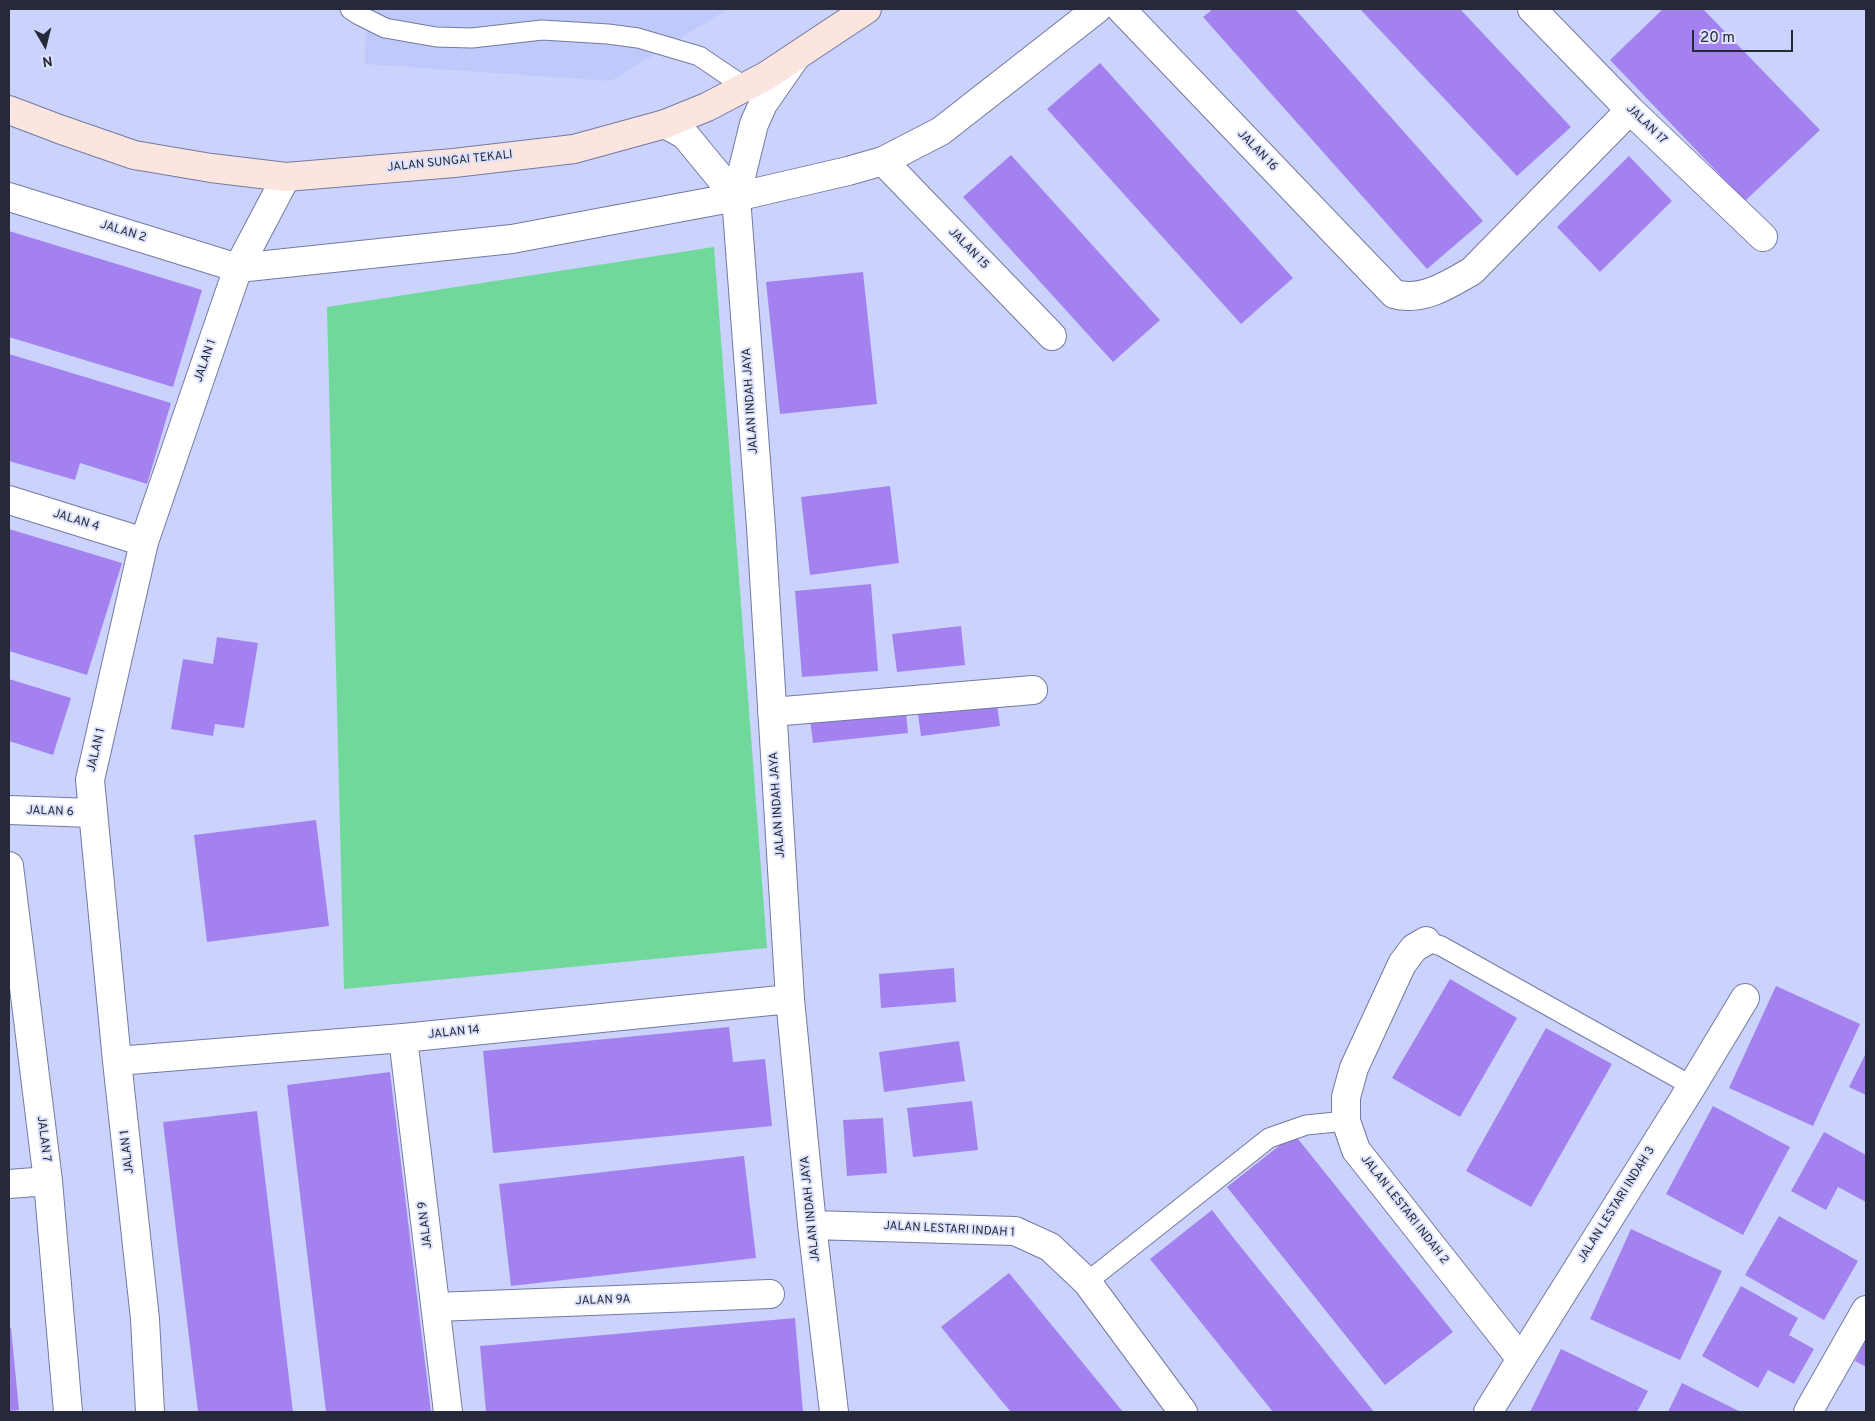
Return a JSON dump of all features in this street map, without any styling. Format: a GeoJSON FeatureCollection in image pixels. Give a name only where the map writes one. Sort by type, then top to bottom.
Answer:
{"type":"FeatureCollection","features":[{"type":"Feature","properties":{"kind":"street","name":"JALAN SUNGAI TEKALI"},"geometry":{"type":"LineString","coordinates":[[9,110],[134,155],[212,168],[286,177],[454,163],[574,148],[666,124],[707,107],[745,87],[795,58],[867,9]]}},
{"type":"Feature","properties":{"kind":"street"},"geometry":{"type":"LineString","coordinates":[[238,268],[512,239],[736,197],[884,161],[941,131],[1097,9]]}},
{"type":"Feature","properties":{"kind":"street","name":"JALAN 16"},"geometry":{"type":"LineString","coordinates":[[1121,9],[1394,294],[1406,297],[1419,296],[1446,287],[1472,271],[1630,110]]}},
{"type":"Feature","properties":{"kind":"street","name":"JALAN 17"},"geometry":{"type":"LineString","coordinates":[[1532,9],[1630,110],[1763,237]]}},
{"type":"Feature","properties":{"kind":"street","name":"JALAN INDAH JAYA"},"geometry":{"type":"LineString","coordinates":[[795,58],[763,104],[757,117],[736,197],[761,527],[790,999],[812,1225],[834,1412]]}},
{"type":"Feature","properties":{"kind":"street"},"geometry":{"type":"LineString","coordinates":[[666,124],[685,135],[736,197]]}},
{"type":"Feature","properties":{"kind":"street","name":"JALAN 15"},"geometry":{"type":"LineString","coordinates":[[884,161],[1052,336]]}},
{"type":"Feature","properties":{"kind":"street","name":"JALAN 1"},"geometry":{"type":"LineString","coordinates":[[150,1412],[145,1319],[117,1061],[90,780],[144,542],[238,268],[286,177]]}},
{"type":"Feature","properties":{"kind":"street","name":"JALAN 2"},"geometry":{"type":"LineString","coordinates":[[9,197],[238,268]]}},
{"type":"Feature","properties":{"kind":"street","name":"JALAN 4"},"geometry":{"type":"LineString","coordinates":[[9,500],[144,542]]}},
{"type":"Feature","properties":{"kind":"street"},"geometry":{"type":"LineString","coordinates":[[772,712],[1033,690]]}},
{"type":"Feature","properties":{"kind":"street","name":"JALAN 6"},"geometry":{"type":"LineString","coordinates":[[9,810],[92,813]]}},
{"type":"Feature","properties":{"kind":"street","name":"JALAN 7"},"geometry":{"type":"LineString","coordinates":[[9,866],[48,1181],[68,1412]]}},
{"type":"Feature","properties":{"kind":"street","name":"JALAN LESTARI INDAH 2"},"geometry":{"type":"LineString","coordinates":[[1426,942],[1414,948],[1402,964],[1354,1068],[1346,1098],[1346,1121],[1356,1150],[1521,1359]]}},
{"type":"Feature","properties":{"kind":"street","name":"JALAN LESTARI INDAH 3"},"geometry":{"type":"LineString","coordinates":[[1488,1412],[1745,998]]}},
{"type":"Feature","properties":{"kind":"street","name":"JALAN 14"},"geometry":{"type":"LineString","coordinates":[[117,1061],[403,1038],[790,999]]}},
{"type":"Feature","properties":{"kind":"street","name":"JALAN 9"},"geometry":{"type":"LineString","coordinates":[[403,1038],[448,1412]]}},
{"type":"Feature","properties":{"kind":"street"},"geometry":{"type":"LineString","coordinates":[[9,1184],[48,1181]]}},
{"type":"Feature","properties":{"kind":"street","name":"JALAN LESTARI INDAH 1"},"geometry":{"type":"LineString","coordinates":[[812,1225],[1015,1231],[1050,1247],[1088,1282],[1182,1412]]}},
{"type":"Feature","properties":{"kind":"street","name":"JALAN 9A"},"geometry":{"type":"LineString","coordinates":[[436,1307],[770,1294]]}},
{"type":"Feature","properties":{"kind":"street"},"geometry":{"type":"LineString","coordinates":[[1808,1412],[1866,1310]]}},
{"type":"Feature","properties":{"kind":"lane"},"geometry":{"type":"LineString","coordinates":[[350,9],[385,28],[436,37],[472,38],[542,30],[638,38],[699,56],[745,87]]}},
{"type":"Feature","properties":{"kind":"lane"},"geometry":{"type":"LineString","coordinates":[[1426,942],[1441,946],[1692,1086]]}},
{"type":"Feature","properties":{"kind":"lane"},"geometry":{"type":"LineString","coordinates":[[1088,1282],[1269,1138],[1306,1125],[1346,1121]]}},
{"type":"Feature","properties":{"kind":"shaded area"},"geometry":{"type":"Polygon","coordinates":[[[366,9],[728,9],[611,81],[365,64],[366,9]]]}},
{"type":"Feature","properties":{"kind":"green space"},"geometry":{"type":"Polygon","coordinates":[[[714,247],[767,948],[344,989],[327,307],[714,247]]]}},
{"type":"Feature","properties":{"kind":"building"},"geometry":{"type":"Polygon","coordinates":[[[1213,9],[1295,9],[1483,221],[1427,269],[1203,17],[1213,9]]]}},
{"type":"Feature","properties":{"kind":"building"},"geometry":{"type":"Polygon","coordinates":[[[1360,9],[1460,9],[1571,127],[1517,176],[1360,9]]]}},
{"type":"Feature","properties":{"kind":"building"},"geometry":{"type":"Polygon","coordinates":[[[1663,9],[1703,9],[1820,130],[1745,201],[1610,60],[1663,9]]]}},
{"type":"Feature","properties":{"kind":"building"},"geometry":{"type":"Polygon","coordinates":[[[1100,63],[1293,278],[1241,324],[1047,109],[1100,63]]]}},
{"type":"Feature","properties":{"kind":"building"},"geometry":{"type":"Polygon","coordinates":[[[1011,155],[1160,320],[1113,362],[963,197],[1011,155]]]}},
{"type":"Feature","properties":{"kind":"building"},"geometry":{"type":"Polygon","coordinates":[[[1629,156],[1672,201],[1600,272],[1557,227],[1629,156]]]}},
{"type":"Feature","properties":{"kind":"building"},"geometry":{"type":"Polygon","coordinates":[[[9,231],[202,290],[173,387],[9,337],[9,231]]]}},
{"type":"Feature","properties":{"kind":"building"},"geometry":{"type":"Polygon","coordinates":[[[863,272],[877,404],[780,414],[766,282],[863,272]]]}},
{"type":"Feature","properties":{"kind":"building"},"geometry":{"type":"Polygon","coordinates":[[[9,354],[171,403],[147,484],[80,463],[75,480],[9,461],[9,354]]]}},
{"type":"Feature","properties":{"kind":"building"},"geometry":{"type":"Polygon","coordinates":[[[890,486],[899,563],[810,575],[801,497],[890,486]]]}},
{"type":"Feature","properties":{"kind":"building"},"geometry":{"type":"Polygon","coordinates":[[[9,529],[122,563],[87,675],[9,651],[9,529]]]}},
{"type":"Feature","properties":{"kind":"building"},"geometry":{"type":"Polygon","coordinates":[[[871,584],[878,671],[802,677],[795,591],[871,584]]]}},
{"type":"Feature","properties":{"kind":"building"},"geometry":{"type":"Polygon","coordinates":[[[961,626],[965,665],[897,672],[892,634],[961,626]]]}},
{"type":"Feature","properties":{"kind":"building"},"geometry":{"type":"Polygon","coordinates":[[[217,637],[258,643],[244,728],[215,724],[213,736],[171,729],[183,659],[213,664],[217,637]]]}},
{"type":"Feature","properties":{"kind":"building"},"geometry":{"type":"Polygon","coordinates":[[[9,679],[71,698],[53,755],[9,741],[9,679]]]}},
{"type":"Feature","properties":{"kind":"building"},"geometry":{"type":"Polygon","coordinates":[[[994,684],[1000,726],[921,736],[915,693],[994,684]]]}},
{"type":"Feature","properties":{"kind":"building"},"geometry":{"type":"Polygon","coordinates":[[[904,693],[908,733],[813,743],[808,704],[904,693]]]}},
{"type":"Feature","properties":{"kind":"building"},"geometry":{"type":"Polygon","coordinates":[[[316,820],[329,926],[207,942],[194,835],[316,820]]]}},
{"type":"Feature","properties":{"kind":"building"},"geometry":{"type":"Polygon","coordinates":[[[954,968],[956,1002],[881,1008],[879,974],[954,968]]]}},
{"type":"Feature","properties":{"kind":"building"},"geometry":{"type":"Polygon","coordinates":[[[1450,979],[1517,1018],[1460,1117],[1392,1078],[1450,979]]]}},
{"type":"Feature","properties":{"kind":"building"},"geometry":{"type":"Polygon","coordinates":[[[1776,986],[1860,1024],[1813,1126],[1729,1088],[1776,986]]]}},
{"type":"Feature","properties":{"kind":"building"},"geometry":{"type":"Polygon","coordinates":[[[729,1027],[733,1062],[765,1059],[772,1126],[493,1153],[483,1051],[729,1027]]]}},
{"type":"Feature","properties":{"kind":"building"},"geometry":{"type":"Polygon","coordinates":[[[1546,1028],[1612,1064],[1531,1207],[1466,1171],[1546,1028]]]}},
{"type":"Feature","properties":{"kind":"building"},"geometry":{"type":"Polygon","coordinates":[[[959,1041],[965,1081],[884,1092],[879,1052],[959,1041]]]}},
{"type":"Feature","properties":{"kind":"building"},"geometry":{"type":"Polygon","coordinates":[[[1866,1053],[1866,1095],[1849,1087],[1866,1053]]]}},
{"type":"Feature","properties":{"kind":"building"},"geometry":{"type":"Polygon","coordinates":[[[390,1072],[431,1412],[326,1412],[287,1085],[390,1072]]]}},
{"type":"Feature","properties":{"kind":"building"},"geometry":{"type":"Polygon","coordinates":[[[972,1101],[978,1150],[913,1157],[907,1108],[972,1101]]]}},
{"type":"Feature","properties":{"kind":"building"},"geometry":{"type":"Polygon","coordinates":[[[1713,1106],[1790,1147],[1743,1235],[1666,1194],[1713,1106]]]}},
{"type":"Feature","properties":{"kind":"building"},"geometry":{"type":"Polygon","coordinates":[[[257,1111],[293,1412],[198,1412],[163,1122],[257,1111]]]}},
{"type":"Feature","properties":{"kind":"building"},"geometry":{"type":"Polygon","coordinates":[[[883,1118],[887,1173],[847,1176],[843,1120],[883,1118]]]}},
{"type":"Feature","properties":{"kind":"building"},"geometry":{"type":"Polygon","coordinates":[[[1824,1132],[1866,1155],[1866,1202],[1838,1187],[1826,1210],[1791,1191],[1824,1132]]]}},
{"type":"Feature","properties":{"kind":"building"},"geometry":{"type":"Polygon","coordinates":[[[1294,1134],[1453,1332],[1385,1385],[1227,1187],[1294,1134]]]}},
{"type":"Feature","properties":{"kind":"building"},"geometry":{"type":"Polygon","coordinates":[[[744,1156],[756,1258],[511,1286],[499,1184],[744,1156]]]}},
{"type":"Feature","properties":{"kind":"building"},"geometry":{"type":"Polygon","coordinates":[[[1212,1210],[1374,1412],[1273,1412],[1150,1259],[1212,1210]]]}},
{"type":"Feature","properties":{"kind":"building"},"geometry":{"type":"Polygon","coordinates":[[[1779,1216],[1858,1261],[1824,1320],[1745,1275],[1779,1216]]]}},
{"type":"Feature","properties":{"kind":"building"},"geometry":{"type":"Polygon","coordinates":[[[1631,1229],[1722,1271],[1680,1360],[1590,1319],[1631,1229]]]}},
{"type":"Feature","properties":{"kind":"building"},"geometry":{"type":"Polygon","coordinates":[[[1009,1273],[1123,1412],[1011,1412],[1000,1399],[941,1327],[1009,1273]]]}},
{"type":"Feature","properties":{"kind":"building"},"geometry":{"type":"Polygon","coordinates":[[[1741,1286],[1798,1318],[1789,1335],[1814,1349],[1794,1384],[1768,1370],[1758,1388],[1702,1356],[1741,1286]]]}},
{"type":"Feature","properties":{"kind":"building"},"geometry":{"type":"Polygon","coordinates":[[[795,1318],[803,1412],[486,1412],[480,1346],[795,1318]]]}},
{"type":"Feature","properties":{"kind":"building"},"geometry":{"type":"Polygon","coordinates":[[[9,1328],[11,1328],[19,1410],[9,1411],[9,1328]]]}},
{"type":"Feature","properties":{"kind":"building"},"geometry":{"type":"Polygon","coordinates":[[[1866,1339],[1866,1367],[1855,1361],[1866,1339]]]}},
{"type":"Feature","properties":{"kind":"building"},"geometry":{"type":"Polygon","coordinates":[[[1561,1349],[1648,1391],[1637,1412],[1530,1412],[1561,1349]]]}},
{"type":"Feature","properties":{"kind":"building"},"geometry":{"type":"Polygon","coordinates":[[[1682,1383],[1741,1412],[1668,1412],[1682,1383]]]}}]}
